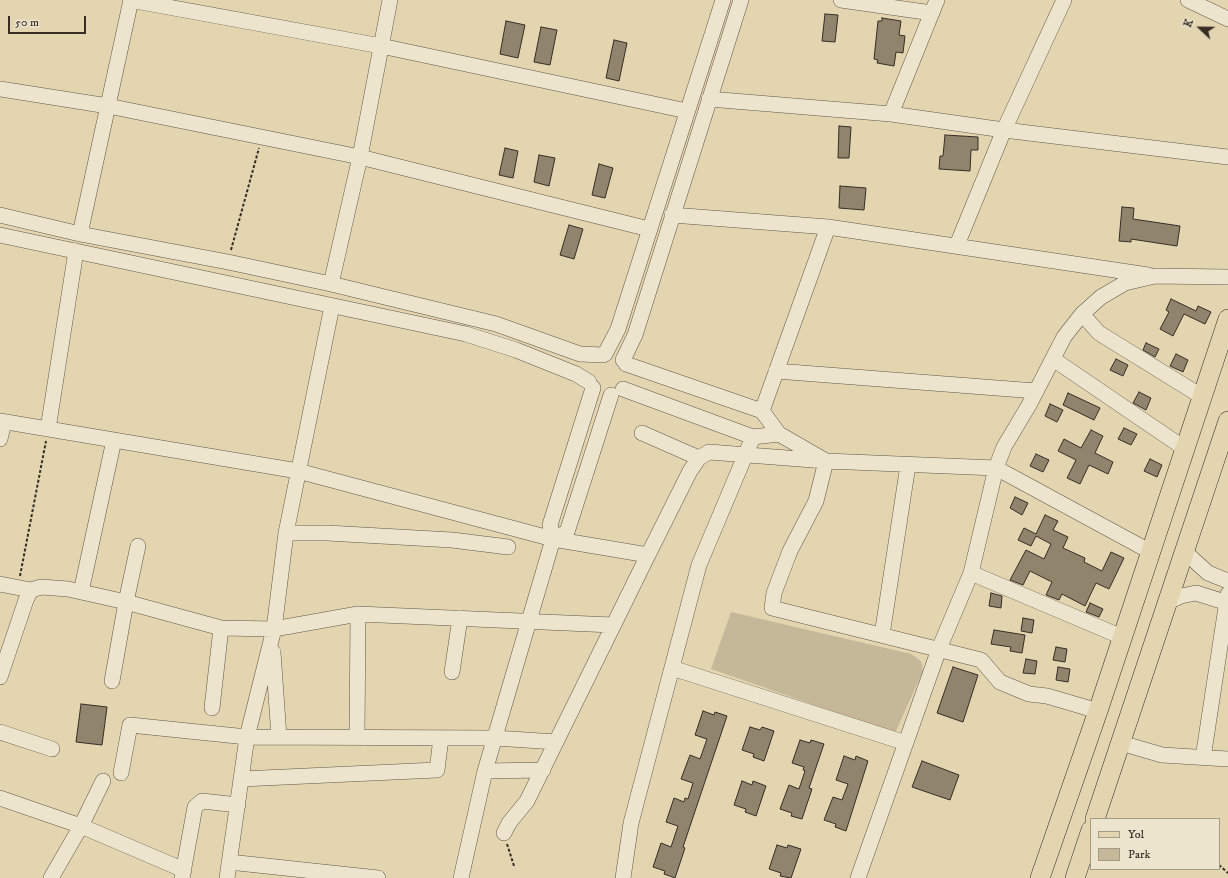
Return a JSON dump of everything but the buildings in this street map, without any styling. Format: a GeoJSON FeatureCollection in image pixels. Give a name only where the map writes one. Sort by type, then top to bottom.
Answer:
{"type":"FeatureCollection","features":[{"type":"Feature","properties":{"kind":"main road"},"geometry":{"type":"LineString","coordinates":[[1040,878],[1098,711],[1201,396],[1228,319]]}},
{"type":"Feature","properties":{"kind":"main road"},"geometry":{"type":"LineString","coordinates":[[1095,818],[1228,421]]}},
{"type":"Feature","properties":{"kind":"main road"},"geometry":{"type":"LineString","coordinates":[[1075,878],[1090,833]]}},
{"type":"Feature","properties":{"kind":"street"},"geometry":{"type":"LineString","coordinates":[[80,234],[131,0],[381,46],[687,111]]}},
{"type":"Feature","properties":{"kind":"street"},"geometry":{"type":"LineString","coordinates":[[331,284],[360,157],[390,0]]}},
{"type":"Feature","properties":{"kind":"street"},"geometry":{"type":"LineString","coordinates":[[461,878],[485,771],[553,539],[550,525],[591,385],[589,369],[597,358],[604,354],[618,329],[722,0]]}},
{"type":"Feature","properties":{"kind":"street"},"geometry":{"type":"LineString","coordinates":[[553,539],[567,532],[617,392],[629,377],[624,362],[635,335],[672,215],[742,0]]}},
{"type":"Feature","properties":{"kind":"street"},"geometry":{"type":"LineString","coordinates":[[841,0],[934,7],[891,114]]}},
{"type":"Feature","properties":{"kind":"street"},"geometry":{"type":"LineString","coordinates":[[957,246],[1004,130],[1064,0]]}},
{"type":"Feature","properties":{"kind":"street"},"geometry":{"type":"LineString","coordinates":[[1188,0],[1228,19]]}},
{"type":"Feature","properties":{"kind":"street"},"geometry":{"type":"LineString","coordinates":[[0,89],[108,106],[360,157],[649,229]]}},
{"type":"Feature","properties":{"kind":"street"},"geometry":{"type":"LineString","coordinates":[[710,99],[891,114],[1004,130],[1228,157]]}},
{"type":"Feature","properties":{"kind":"street"},"geometry":{"type":"LineString","coordinates":[[0,215],[80,234],[228,262],[331,284],[496,324],[580,354],[616,355],[624,362],[762,411],[778,434],[826,461]]}},
{"type":"Feature","properties":{"kind":"street"},"geometry":{"type":"LineString","coordinates":[[672,215],[828,226],[1154,276],[1228,277]]}},
{"type":"Feature","properties":{"kind":"street"},"geometry":{"type":"LineString","coordinates":[[762,411],[828,226]]}},
{"type":"Feature","properties":{"kind":"street"},"geometry":{"type":"LineString","coordinates":[[0,234],[466,334],[522,353],[576,374],[605,395],[617,392],[753,437],[778,434]]}},
{"type":"Feature","properties":{"kind":"street"},"geometry":{"type":"LineString","coordinates":[[48,429],[76,251]]}},
{"type":"Feature","properties":{"kind":"street"},"geometry":{"type":"LineString","coordinates":[[858,878],[940,649],[971,573],[996,468],[1004,447],[1053,360],[1064,337],[1082,314],[1101,297],[1125,283],[1154,276]]}},
{"type":"Feature","properties":{"kind":"street"},"geometry":{"type":"LineString","coordinates":[[227,878],[247,737],[273,633],[286,533],[332,306]]}},
{"type":"Feature","properties":{"kind":"street"},"geometry":{"type":"LineString","coordinates":[[1082,314],[1099,333],[1201,396]]}},
{"type":"Feature","properties":{"kind":"street"},"geometry":{"type":"LineString","coordinates":[[1053,360],[1184,448]]}},
{"type":"Feature","properties":{"kind":"street"},"geometry":{"type":"LineString","coordinates":[[776,371],[1036,390]]}},
{"type":"Feature","properties":{"kind":"street"},"geometry":{"type":"LineString","coordinates":[[0,439],[2,422],[298,471],[553,539],[648,555]]}},
{"type":"Feature","properties":{"kind":"street"},"geometry":{"type":"LineString","coordinates":[[642,433],[699,458]]}},
{"type":"Feature","properties":{"kind":"street"},"geometry":{"type":"LineString","coordinates":[[623,878],[631,823],[699,565],[744,455],[753,437]]}},
{"type":"Feature","properties":{"kind":"street"},"geometry":{"type":"LineString","coordinates":[[81,592],[114,440]]}},
{"type":"Feature","properties":{"kind":"street"},"geometry":{"type":"LineString","coordinates":[[504,833],[509,823],[527,801],[690,471],[699,458],[709,452],[826,461],[996,468],[1151,552]]}},
{"type":"Feature","properties":{"kind":"street"},"geometry":{"type":"LineString","coordinates":[[826,461],[816,501],[790,551],[774,594],[772,608],[981,660],[1000,682],[1029,694],[1047,696],[1098,711]]}},
{"type":"Feature","properties":{"kind":"street"},"geometry":{"type":"LineString","coordinates":[[882,635],[908,465]]}},
{"type":"Feature","properties":{"kind":"street"},"geometry":{"type":"LineString","coordinates":[[286,533],[327,533],[452,540],[508,547]]}},
{"type":"Feature","properties":{"kind":"street"},"geometry":{"type":"LineString","coordinates":[[112,681],[138,546]]}},
{"type":"Feature","properties":{"kind":"street"},"geometry":{"type":"LineString","coordinates":[[1184,552],[1208,573],[1228,581]]}},
{"type":"Feature","properties":{"kind":"street"},"geometry":{"type":"LineString","coordinates":[[971,573],[1122,637]]}},
{"type":"Feature","properties":{"kind":"street"},"geometry":{"type":"LineString","coordinates":[[0,584],[25,589],[41,587],[68,589],[126,602],[221,628],[273,633],[358,614],[613,625]]}},
{"type":"Feature","properties":{"kind":"street"},"geometry":{"type":"LineString","coordinates":[[0,677],[26,600],[25,589]]}},
{"type":"Feature","properties":{"kind":"street"},"geometry":{"type":"LineString","coordinates":[[1168,602],[1181,596],[1196,593],[1227,600],[1203,758]]}},
{"type":"Feature","properties":{"kind":"street"},"geometry":{"type":"LineString","coordinates":[[357,737],[358,614]]}},
{"type":"Feature","properties":{"kind":"street"},"geometry":{"type":"LineString","coordinates":[[452,672],[460,618]]}},
{"type":"Feature","properties":{"kind":"street"},"geometry":{"type":"LineString","coordinates":[[212,708],[221,628]]}},
{"type":"Feature","properties":{"kind":"street"},"geometry":{"type":"LineString","coordinates":[[273,633],[279,737]]}},
{"type":"Feature","properties":{"kind":"street"},"geometry":{"type":"LineString","coordinates":[[672,668],[906,743]]}},
{"type":"Feature","properties":{"kind":"street"},"geometry":{"type":"LineString","coordinates":[[121,773],[130,724],[247,737],[495,738],[556,742]]}},
{"type":"Feature","properties":{"kind":"street"},"geometry":{"type":"LineString","coordinates":[[0,732],[52,748]]}},
{"type":"Feature","properties":{"kind":"street"},"geometry":{"type":"LineString","coordinates":[[241,779],[437,770],[441,738]]}},
{"type":"Feature","properties":{"kind":"street"},"geometry":{"type":"LineString","coordinates":[[1121,743],[1162,754],[1228,759]]}},
{"type":"Feature","properties":{"kind":"street"},"geometry":{"type":"LineString","coordinates":[[485,771],[542,770]]}},
{"type":"Feature","properties":{"kind":"street"},"geometry":{"type":"LineString","coordinates":[[51,878],[81,826],[104,781]]}},
{"type":"Feature","properties":{"kind":"street"},"geometry":{"type":"LineString","coordinates":[[0,798],[81,826],[183,874],[195,807],[202,801],[238,805]]}},
{"type":"Feature","properties":{"kind":"street"},"geometry":{"type":"LineString","coordinates":[[230,862],[378,878]]}},
{"type":"Feature","properties":{"kind":"path"},"geometry":{"type":"LineString","coordinates":[[228,262],[262,137]]}},
{"type":"Feature","properties":{"kind":"path"},"geometry":{"type":"LineString","coordinates":[[25,589],[48,429]]}},
{"type":"Feature","properties":{"kind":"path"},"geometry":{"type":"LineString","coordinates":[[504,833],[514,866]]}},
{"type":"Feature","properties":{"kind":"path"},"geometry":{"type":"LineString","coordinates":[[1220,866],[1228,873]]}},
{"type":"Feature","properties":{"kind":"green space"},"geometry":{"type":"Polygon","coordinates":[[[731,612],[911,654],[921,661],[923,671],[895,733],[711,669],[731,612]]]}}]}
